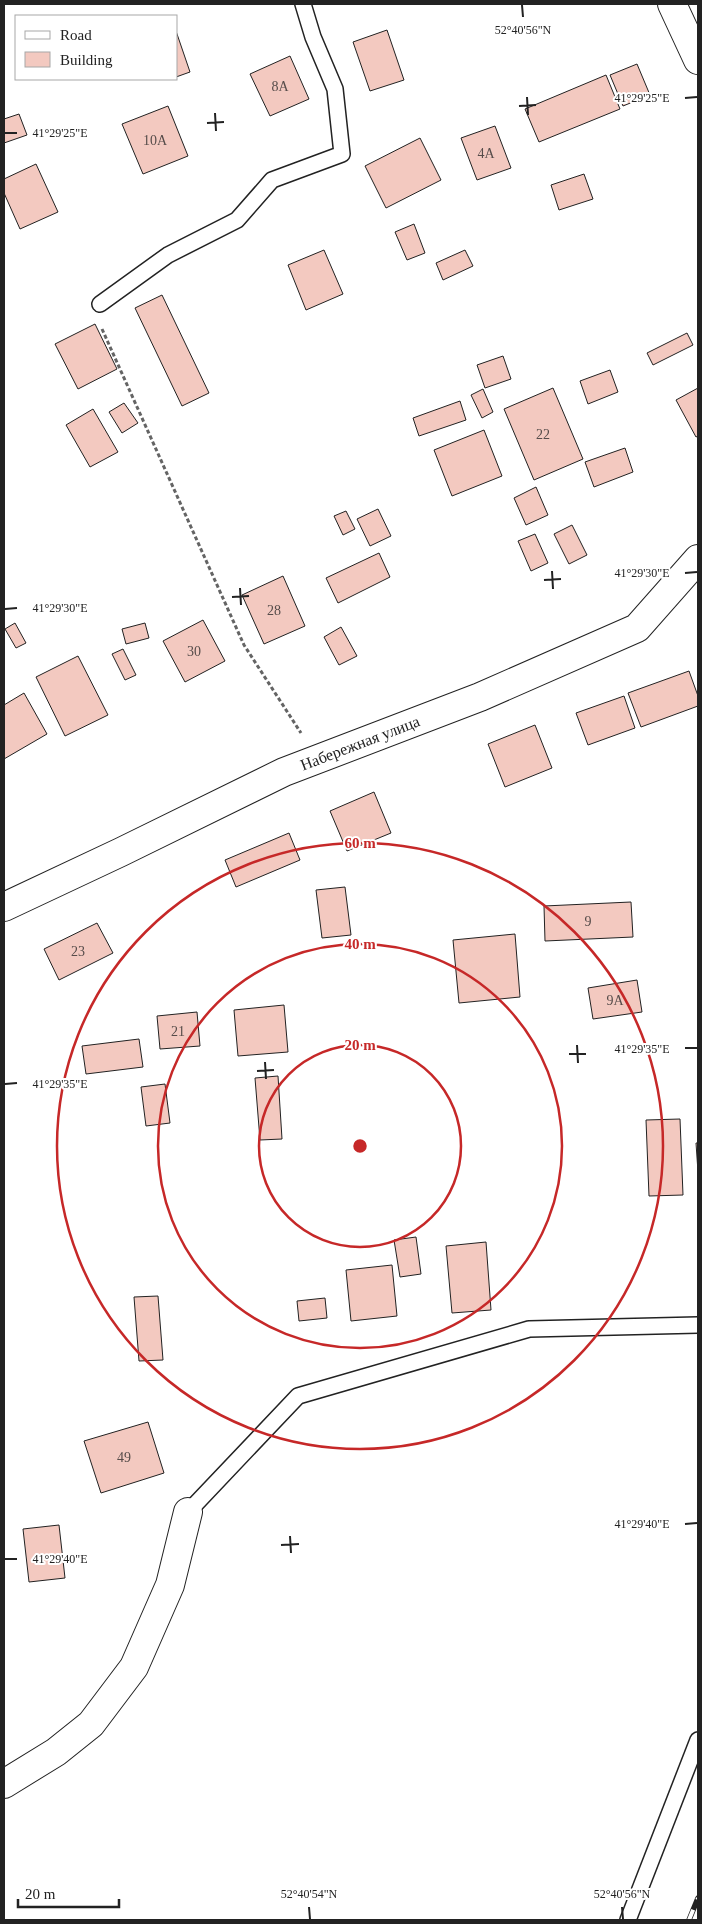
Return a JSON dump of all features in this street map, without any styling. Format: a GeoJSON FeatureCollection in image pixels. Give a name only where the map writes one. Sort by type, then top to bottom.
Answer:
{"type":"FeatureCollection","features":[{"type":"Feature","properties":{"kind":"street"},"geometry":{"type":"LineString","coordinates":[[672,4],[698,60]]}},
{"type":"Feature","properties":{"kind":"street","name":"Набережная улица"},"geometry":{"type":"LineString","coordinates":[[4,907],[284,772],[480,697],[636,628],[698,559]]}},
{"type":"Feature","properties":{"kind":"street"},"geometry":{"type":"LineString","coordinates":[[4,1784],[56,1752],[91,1724],[134,1667],[170,1585],[188,1512]]}},
{"type":"Feature","properties":{"kind":"lane"},"geometry":{"type":"LineString","coordinates":[[100,304],[168,255],[237,220],[272,180],[342,154],[335,89],[313,37],[303,4]]}},
{"type":"Feature","properties":{"kind":"lane"},"geometry":{"type":"LineString","coordinates":[[188,1512],[298,1396],[529,1329],[698,1325]]}},
{"type":"Feature","properties":{"kind":"lane"},"geometry":{"type":"LineString","coordinates":[[628,1920],[698,1740]]}},
{"type":"Feature","properties":{"kind":"path"},"geometry":{"type":"LineString","coordinates":[[100,304],[96,318],[244,645],[317,759]]}},
{"type":"Feature","properties":{"kind":"building"},"geometry":{"type":"Polygon","coordinates":[[[387,30],[404,80],[370,91],[353,42],[387,30]]]}},
{"type":"Feature","properties":{"kind":"building"},"geometry":{"type":"Polygon","coordinates":[[[178,37],[190,72],[178,76],[178,37]]]}},
{"type":"Feature","properties":{"kind":"building"},"geometry":{"type":"Polygon","coordinates":[[[290,56],[309,99],[270,116],[250,74],[290,56]]]}},
{"type":"Feature","properties":{"kind":"building"},"geometry":{"type":"Polygon","coordinates":[[[637,64],[650,95],[623,106],[610,75],[637,64]]]}},
{"type":"Feature","properties":{"kind":"building"},"geometry":{"type":"Polygon","coordinates":[[[606,75],[620,109],[539,142],[525,109],[606,75]]]}},
{"type":"Feature","properties":{"kind":"building"},"geometry":{"type":"Polygon","coordinates":[[[168,106],[188,156],[143,174],[122,124],[168,106]]]}},
{"type":"Feature","properties":{"kind":"building"},"geometry":{"type":"Polygon","coordinates":[[[19,114],[27,135],[4,143],[4,119],[19,114]]]}},
{"type":"Feature","properties":{"kind":"building"},"geometry":{"type":"Polygon","coordinates":[[[495,126],[511,168],[477,180],[461,138],[495,126]]]}},
{"type":"Feature","properties":{"kind":"building"},"geometry":{"type":"Polygon","coordinates":[[[420,138],[441,180],[386,208],[365,166],[420,138]]]}},
{"type":"Feature","properties":{"kind":"building"},"geometry":{"type":"Polygon","coordinates":[[[36,164],[58,212],[20,229],[4,193],[4,179],[36,164]]]}},
{"type":"Feature","properties":{"kind":"building"},"geometry":{"type":"Polygon","coordinates":[[[584,174],[593,199],[559,210],[551,185],[584,174]]]}},
{"type":"Feature","properties":{"kind":"building"},"geometry":{"type":"Polygon","coordinates":[[[414,224],[425,253],[407,260],[395,232],[414,224]]]}},
{"type":"Feature","properties":{"kind":"building"},"geometry":{"type":"Polygon","coordinates":[[[324,250],[343,294],[306,310],[288,265],[324,250]]]}},
{"type":"Feature","properties":{"kind":"building"},"geometry":{"type":"Polygon","coordinates":[[[465,250],[473,266],[443,280],[436,263],[465,250]]]}},
{"type":"Feature","properties":{"kind":"building"},"geometry":{"type":"Polygon","coordinates":[[[162,295],[209,393],[182,406],[135,308],[162,295]]]}},
{"type":"Feature","properties":{"kind":"building"},"geometry":{"type":"Polygon","coordinates":[[[95,324],[117,369],[78,389],[55,344],[95,324]]]}},
{"type":"Feature","properties":{"kind":"building"},"geometry":{"type":"Polygon","coordinates":[[[687,333],[693,345],[653,365],[647,353],[687,333]]]}},
{"type":"Feature","properties":{"kind":"building"},"geometry":{"type":"Polygon","coordinates":[[[503,356],[511,379],[485,388],[477,365],[503,356]]]}},
{"type":"Feature","properties":{"kind":"building"},"geometry":{"type":"Polygon","coordinates":[[[610,370],[618,392],[588,404],[580,381],[610,370]]]}},
{"type":"Feature","properties":{"kind":"building"},"geometry":{"type":"Polygon","coordinates":[[[553,388],[583,459],[534,480],[504,409],[553,388]]]}},
{"type":"Feature","properties":{"kind":"building"},"geometry":{"type":"Polygon","coordinates":[[[698,388],[698,436],[696,437],[676,400],[698,388]]]}},
{"type":"Feature","properties":{"kind":"building"},"geometry":{"type":"Polygon","coordinates":[[[483,389],[493,412],[482,418],[471,395],[483,389]]]}},
{"type":"Feature","properties":{"kind":"building"},"geometry":{"type":"Polygon","coordinates":[[[460,401],[466,420],[419,436],[413,418],[460,401]]]}},
{"type":"Feature","properties":{"kind":"building"},"geometry":{"type":"Polygon","coordinates":[[[124,403],[138,423],[122,433],[109,412],[124,403]]]}},
{"type":"Feature","properties":{"kind":"building"},"geometry":{"type":"Polygon","coordinates":[[[93,409],[118,452],[90,467],[66,425],[93,409]]]}},
{"type":"Feature","properties":{"kind":"building"},"geometry":{"type":"Polygon","coordinates":[[[484,430],[502,476],[452,496],[434,450],[484,430]]]}},
{"type":"Feature","properties":{"kind":"building"},"geometry":{"type":"Polygon","coordinates":[[[625,448],[633,472],[594,487],[585,462],[625,448]]]}},
{"type":"Feature","properties":{"kind":"building"},"geometry":{"type":"Polygon","coordinates":[[[536,487],[548,515],[526,525],[514,498],[536,487]]]}},
{"type":"Feature","properties":{"kind":"building"},"geometry":{"type":"Polygon","coordinates":[[[378,509],[391,536],[370,546],[357,519],[378,509]]]}},
{"type":"Feature","properties":{"kind":"building"},"geometry":{"type":"Polygon","coordinates":[[[346,511],[355,529],[343,535],[334,516],[346,511]]]}},
{"type":"Feature","properties":{"kind":"building"},"geometry":{"type":"Polygon","coordinates":[[[572,525],[587,555],[569,564],[554,534],[572,525]]]}},
{"type":"Feature","properties":{"kind":"building"},"geometry":{"type":"Polygon","coordinates":[[[535,534],[548,563],[531,571],[518,541],[535,534]]]}},
{"type":"Feature","properties":{"kind":"building"},"geometry":{"type":"Polygon","coordinates":[[[379,553],[390,577],[338,603],[326,578],[379,553]]]}},
{"type":"Feature","properties":{"kind":"building"},"geometry":{"type":"Polygon","coordinates":[[[283,576],[305,626],[264,644],[242,595],[283,576]]]}},
{"type":"Feature","properties":{"kind":"building"},"geometry":{"type":"Polygon","coordinates":[[[203,620],[225,661],[185,682],[163,641],[203,620]]]}},
{"type":"Feature","properties":{"kind":"building"},"geometry":{"type":"Polygon","coordinates":[[[15,623],[26,643],[16,648],[5,629],[15,623]]]}},
{"type":"Feature","properties":{"kind":"building"},"geometry":{"type":"Polygon","coordinates":[[[145,623],[149,638],[126,644],[122,629],[145,623]]]}},
{"type":"Feature","properties":{"kind":"building"},"geometry":{"type":"Polygon","coordinates":[[[341,627],[357,656],[339,665],[324,637],[341,627]]]}},
{"type":"Feature","properties":{"kind":"building"},"geometry":{"type":"Polygon","coordinates":[[[123,649],[136,675],[125,680],[112,654],[123,649]]]}},
{"type":"Feature","properties":{"kind":"building"},"geometry":{"type":"Polygon","coordinates":[[[78,656],[108,715],[65,736],[36,677],[78,656]]]}},
{"type":"Feature","properties":{"kind":"building"},"geometry":{"type":"Polygon","coordinates":[[[689,671],[698,696],[698,706],[641,727],[628,693],[689,671]]]}},
{"type":"Feature","properties":{"kind":"building"},"geometry":{"type":"Polygon","coordinates":[[[24,693],[47,734],[4,759],[4,705],[24,693]]]}},
{"type":"Feature","properties":{"kind":"building"},"geometry":{"type":"Polygon","coordinates":[[[624,696],[635,728],[588,745],[576,713],[624,696]]]}},
{"type":"Feature","properties":{"kind":"building"},"geometry":{"type":"Polygon","coordinates":[[[535,725],[552,768],[505,787],[488,744],[535,725]]]}},
{"type":"Feature","properties":{"kind":"building"},"geometry":{"type":"Polygon","coordinates":[[[374,792],[391,833],[347,851],[330,811],[374,792]]]}},
{"type":"Feature","properties":{"kind":"building"},"geometry":{"type":"Polygon","coordinates":[[[289,833],[300,860],[236,887],[225,860],[289,833]]]}},
{"type":"Feature","properties":{"kind":"building"},"geometry":{"type":"Polygon","coordinates":[[[345,887],[351,935],[322,938],[316,890],[345,887]]]}},
{"type":"Feature","properties":{"kind":"building"},"geometry":{"type":"Polygon","coordinates":[[[631,902],[633,937],[545,941],[544,906],[631,902]]]}},
{"type":"Feature","properties":{"kind":"building"},"geometry":{"type":"Polygon","coordinates":[[[97,923],[113,953],[59,980],[44,949],[97,923]]]}},
{"type":"Feature","properties":{"kind":"building"},"geometry":{"type":"Polygon","coordinates":[[[515,934],[520,997],[459,1003],[453,940],[515,934]]]}},
{"type":"Feature","properties":{"kind":"building"},"geometry":{"type":"Polygon","coordinates":[[[637,980],[642,1012],[593,1019],[588,988],[637,980]]]}},
{"type":"Feature","properties":{"kind":"building"},"geometry":{"type":"Polygon","coordinates":[[[284,1005],[288,1052],[238,1056],[234,1010],[284,1005]]]}},
{"type":"Feature","properties":{"kind":"building"},"geometry":{"type":"Polygon","coordinates":[[[197,1012],[200,1046],[160,1049],[157,1016],[197,1012]]]}},
{"type":"Feature","properties":{"kind":"building"},"geometry":{"type":"Polygon","coordinates":[[[139,1039],[143,1067],[86,1074],[82,1046],[139,1039]]]}},
{"type":"Feature","properties":{"kind":"building"},"geometry":{"type":"Polygon","coordinates":[[[278,1076],[282,1139],[260,1140],[255,1078],[278,1076]]]}},
{"type":"Feature","properties":{"kind":"building"},"geometry":{"type":"Polygon","coordinates":[[[165,1084],[170,1123],[146,1126],[141,1087],[165,1084]]]}},
{"type":"Feature","properties":{"kind":"building"},"geometry":{"type":"Polygon","coordinates":[[[680,1119],[683,1195],[649,1196],[646,1120],[680,1119]]]}},
{"type":"Feature","properties":{"kind":"building"},"geometry":{"type":"Polygon","coordinates":[[[696,1143],[698,1143],[698,1172],[696,1143]]]}},
{"type":"Feature","properties":{"kind":"building"},"geometry":{"type":"Polygon","coordinates":[[[416,1237],[421,1274],[400,1277],[394,1240],[416,1237]]]}},
{"type":"Feature","properties":{"kind":"building"},"geometry":{"type":"Polygon","coordinates":[[[486,1242],[491,1310],[452,1313],[446,1246],[486,1242]]]}},
{"type":"Feature","properties":{"kind":"building"},"geometry":{"type":"Polygon","coordinates":[[[392,1265],[397,1316],[351,1321],[346,1270],[392,1265]]]}},
{"type":"Feature","properties":{"kind":"building"},"geometry":{"type":"Polygon","coordinates":[[[158,1296],[163,1360],[139,1361],[134,1297],[158,1296]]]}},
{"type":"Feature","properties":{"kind":"building"},"geometry":{"type":"Polygon","coordinates":[[[325,1298],[327,1318],[299,1321],[297,1301],[325,1298]]]}},
{"type":"Feature","properties":{"kind":"building"},"geometry":{"type":"Polygon","coordinates":[[[148,1422],[164,1473],[101,1493],[84,1441],[148,1422]]]}},
{"type":"Feature","properties":{"kind":"building"},"geometry":{"type":"Polygon","coordinates":[[[59,1525],[65,1578],[29,1582],[23,1529],[59,1525]]]}},
{"type":"Feature","properties":{"kind":"railway"},"geometry":{"type":"LineString","coordinates":[[689,1920],[698,1898]]}}]}
